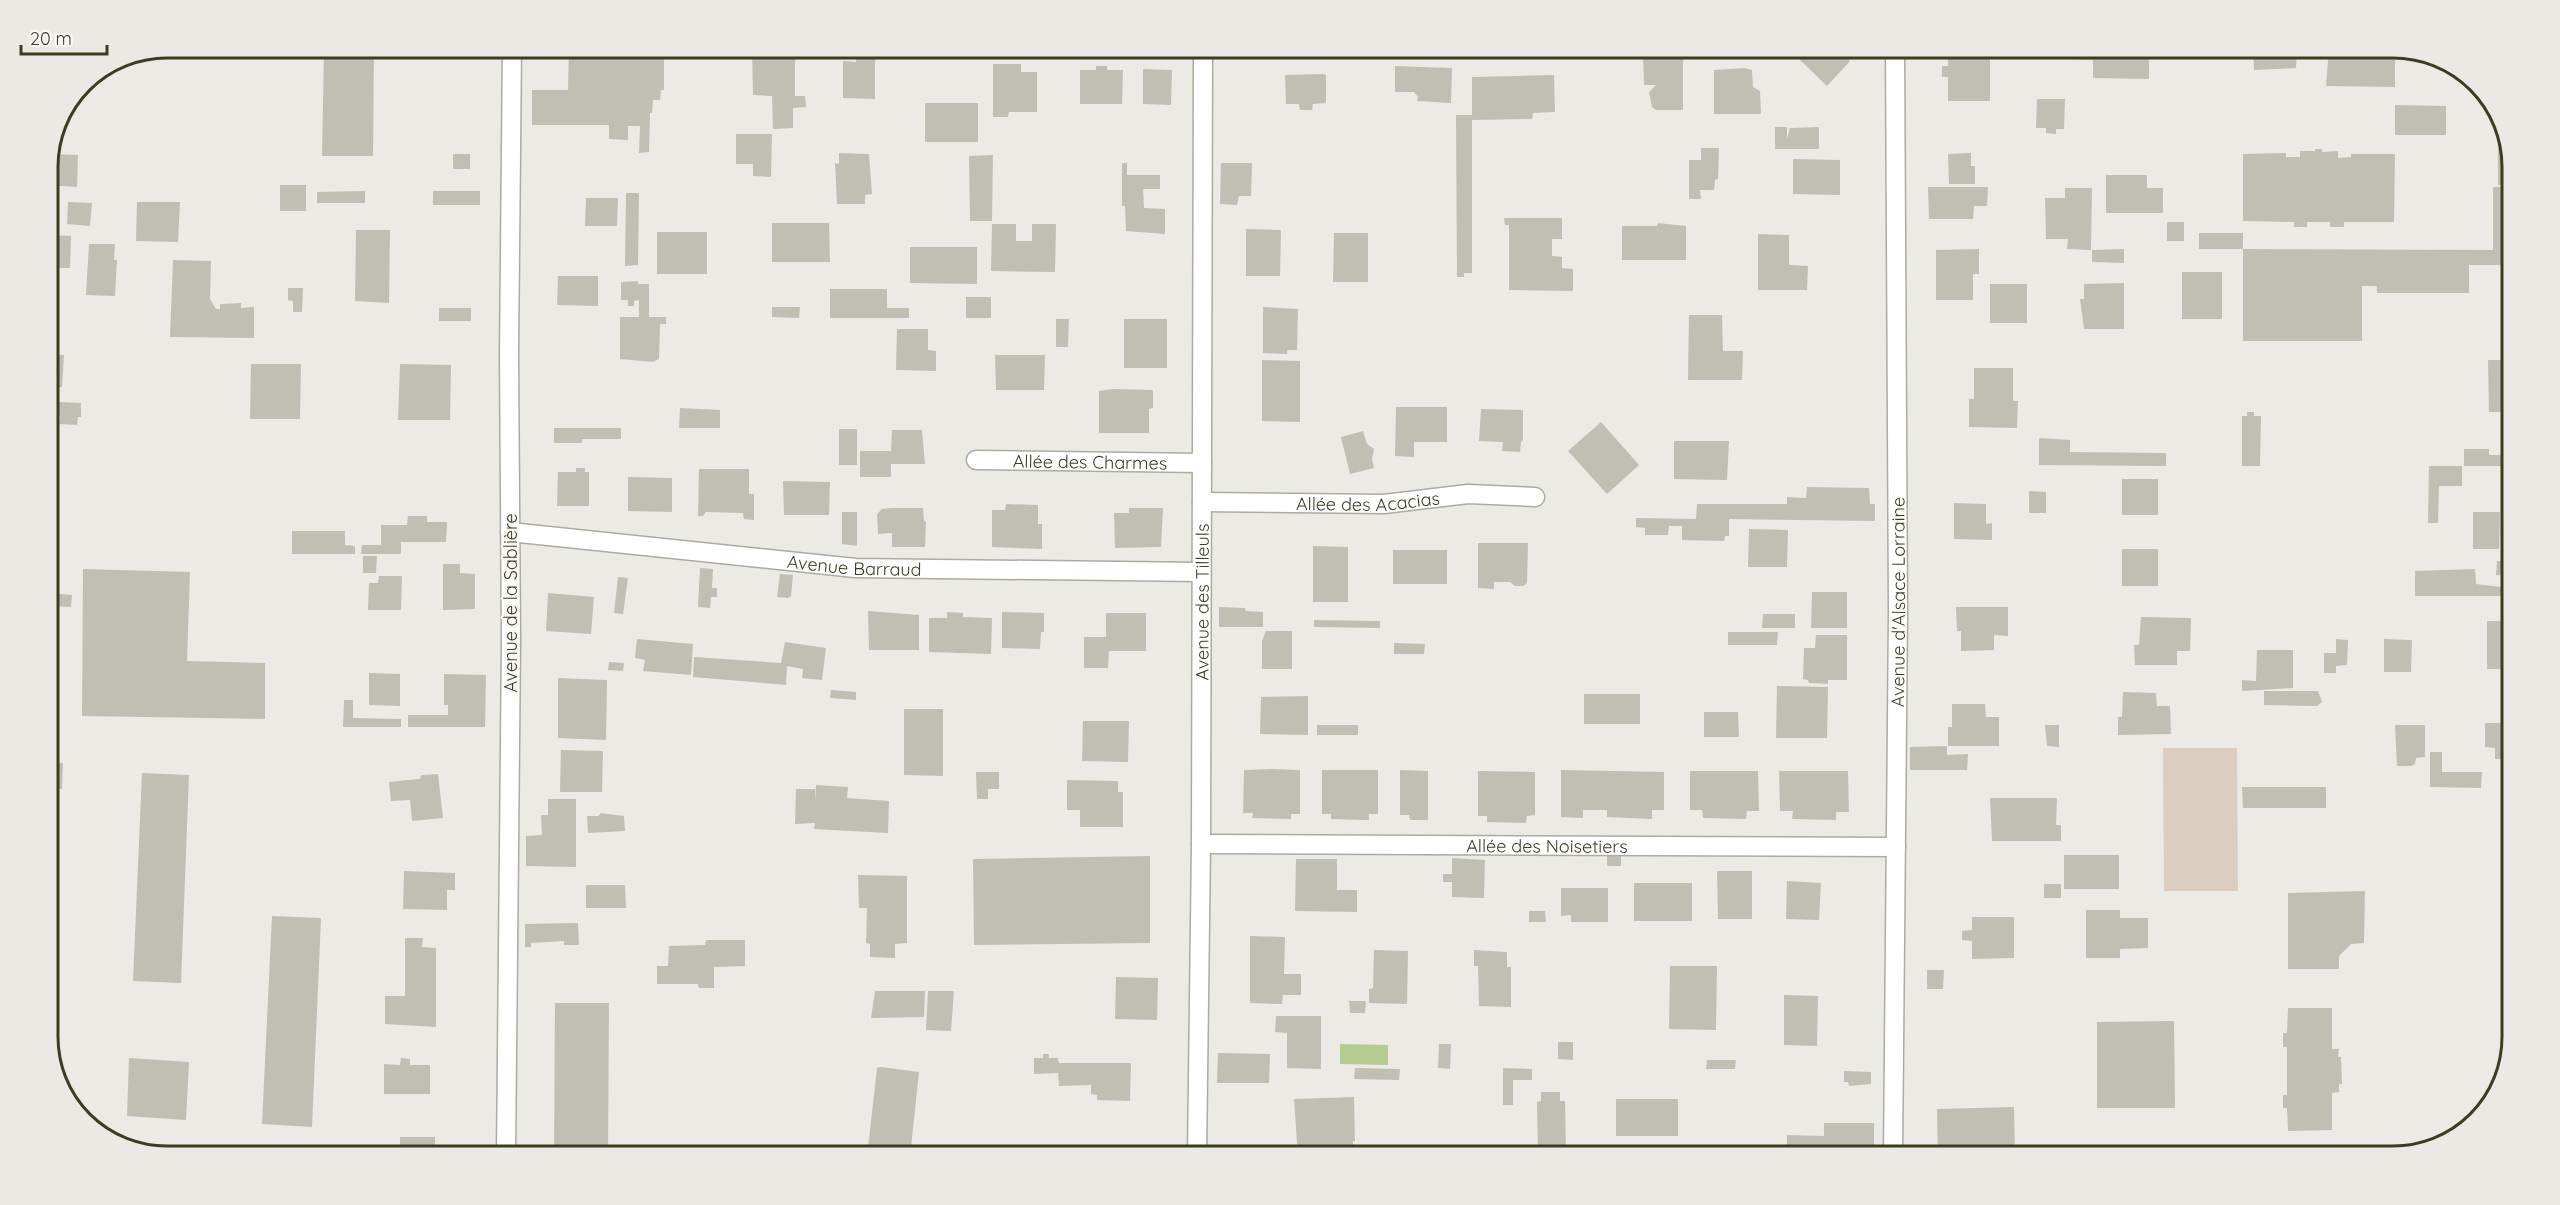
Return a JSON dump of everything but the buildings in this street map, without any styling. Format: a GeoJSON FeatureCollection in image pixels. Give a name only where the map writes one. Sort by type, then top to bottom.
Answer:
{"type":"FeatureCollection","features":[{"type":"Feature","properties":{"kind":"street","name":"Avenue d'Alsace Lorraine"},"geometry":{"type":"LineString","coordinates":[[1893,1146],[1898,611],[1895,58]]}},
{"type":"Feature","properties":{"kind":"street","name":"Avenue de la Sablière"},"geometry":{"type":"LineString","coordinates":[[506,1146],[512,59]]}},
{"type":"Feature","properties":{"kind":"street","name":"Avenue des Tilleuls"},"geometry":{"type":"LineString","coordinates":[[1197,1146],[1201,844],[1203,59]]}},
{"type":"Feature","properties":{"kind":"street","name":"Allée des Charmes"},"geometry":{"type":"LineString","coordinates":[[976,460],[1202,463]]}},
{"type":"Feature","properties":{"kind":"street","name":"Allée des Acacias"},"geometry":{"type":"LineString","coordinates":[[1202,502],[1384,504],[1468,494],[1535,496]]}},
{"type":"Feature","properties":{"kind":"street","name":"Avenue Barraud"},"geometry":{"type":"LineString","coordinates":[[510,532],[855,568],[1201,572]]}},
{"type":"Feature","properties":{"kind":"street","name":"Allée des Noisetiers"},"geometry":{"type":"LineString","coordinates":[[1201,844],[1896,847]]}},
{"type":"Feature","properties":{"kind":"shaded area"},"geometry":{"type":"Polygon","coordinates":[[[2163,748],[2237,748],[2238,891],[2164,891],[2163,748]]]}},
{"type":"Feature","properties":{"kind":"shaded area"},"geometry":{"type":"Polygon","coordinates":[[[1340,1044],[1388,1045],[1388,1065],[1340,1064],[1340,1044]]]}}]}
